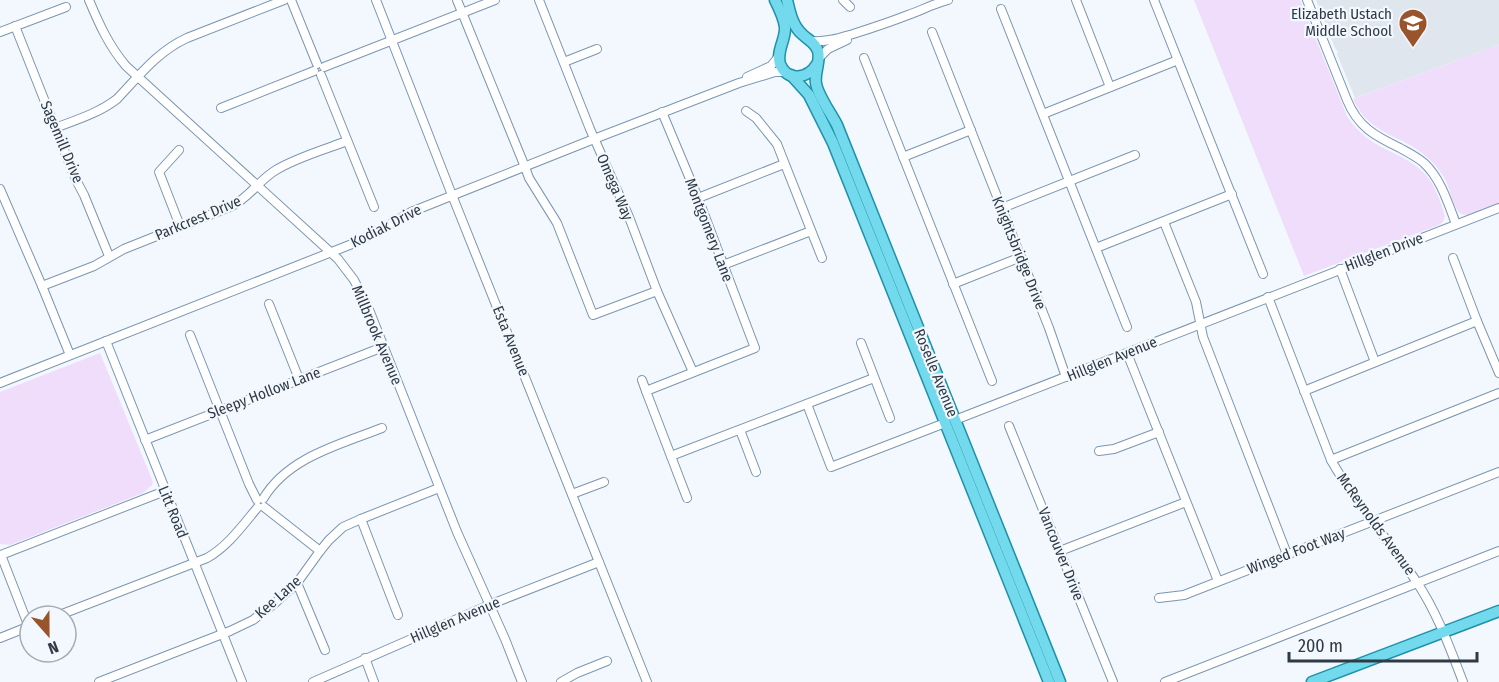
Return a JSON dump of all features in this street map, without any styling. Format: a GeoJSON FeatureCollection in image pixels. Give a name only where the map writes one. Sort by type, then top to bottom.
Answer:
{"type":"FeatureCollection","features":[{"type":"Feature","properties":{"kind":"main road"},"geometry":{"type":"LineString","coordinates":[[776,0],[785,27],[780,52],[781,64],[789,74],[800,76],[813,70],[818,61],[818,50],[800,33],[794,23],[787,0]]}},
{"type":"Feature","properties":{"kind":"main road"},"geometry":{"type":"LineString","coordinates":[[780,52],[786,41],[795,37],[809,40]]}},
{"type":"Feature","properties":{"kind":"main road","name":"Roselle Avenue"},"geometry":{"type":"LineString","coordinates":[[818,61],[817,88],[837,125],[1049,682]]}},
{"type":"Feature","properties":{"kind":"main road","name":"Roselle Avenue"},"geometry":{"type":"LineString","coordinates":[[789,74],[809,95],[833,143],[923,368],[950,422],[1060,682]]}},
{"type":"Feature","properties":{"kind":"main road"},"geometry":{"type":"LineString","coordinates":[[1312,682],[1499,611]]}},
{"type":"Feature","properties":{"kind":"street","name":"Millbrook Avenue"},"geometry":{"type":"LineString","coordinates":[[89,0],[100,29],[126,66],[330,252],[359,288],[457,532],[522,682]]}},
{"type":"Feature","properties":{"kind":"street"},"geometry":{"type":"LineString","coordinates":[[55,128],[109,105],[160,55],[179,42],[284,0]]}},
{"type":"Feature","properties":{"kind":"street"},"geometry":{"type":"LineString","coordinates":[[291,0],[374,207]]}},
{"type":"Feature","properties":{"kind":"street","name":"Esta Avenue"},"geometry":{"type":"LineString","coordinates":[[376,0],[647,682]]}},
{"type":"Feature","properties":{"kind":"street"},"geometry":{"type":"LineString","coordinates":[[457,0],[525,167],[557,223],[593,315],[657,291]]}},
{"type":"Feature","properties":{"kind":"street"},"geometry":{"type":"LineString","coordinates":[[221,108],[495,0]]}},
{"type":"Feature","properties":{"kind":"street","name":"Omega Way"},"geometry":{"type":"LineString","coordinates":[[539,0],[594,139],[693,372]]}},
{"type":"Feature","properties":{"kind":"street"},"geometry":{"type":"LineString","coordinates":[[843,0],[850,7]]}},
{"type":"Feature","properties":{"kind":"street"},"geometry":{"type":"LineString","coordinates":[[809,40],[827,42],[910,14],[927,3],[948,0]]}},
{"type":"Feature","properties":{"kind":"street"},"geometry":{"type":"LineString","coordinates":[[1076,0],[1110,87]]}},
{"type":"Feature","properties":{"kind":"street"},"geometry":{"type":"LineString","coordinates":[[1154,0],[1263,274]]}},
{"type":"Feature","properties":{"kind":"street"},"geometry":{"type":"LineString","coordinates":[[1307,0],[1354,114],[1370,132],[1415,156],[1433,172],[1456,224]]}},
{"type":"Feature","properties":{"kind":"street"},"geometry":{"type":"LineString","coordinates":[[0,32],[66,7]]}},
{"type":"Feature","properties":{"kind":"street"},"geometry":{"type":"LineString","coordinates":[[1001,9],[1127,327]]}},
{"type":"Feature","properties":{"kind":"street","name":"Sagemill Drive"},"geometry":{"type":"LineString","coordinates":[[15,27],[109,256]]}},
{"type":"Feature","properties":{"kind":"street"},"geometry":{"type":"LineString","coordinates":[[818,61],[828,49],[873,28]]}},
{"type":"Feature","properties":{"kind":"street","name":"Knightsbridge Drive"},"geometry":{"type":"LineString","coordinates":[[932,32],[1049,328],[1066,377]]}},
{"type":"Feature","properties":{"kind":"street"},"geometry":{"type":"LineString","coordinates":[[564,62],[597,49]]}},
{"type":"Feature","properties":{"kind":"street","name":"Kodiak Drive"},"geometry":{"type":"LineString","coordinates":[[739,83],[771,66],[780,52]]}},
{"type":"Feature","properties":{"kind":"street"},"geometry":{"type":"LineString","coordinates":[[864,58],[992,381]]}},
{"type":"Feature","properties":{"kind":"street"},"geometry":{"type":"LineString","coordinates":[[1042,114],[1178,60]]}},
{"type":"Feature","properties":{"kind":"street","name":"Kodiak Drive"},"geometry":{"type":"LineString","coordinates":[[0,383],[366,238],[411,212],[662,112],[768,74],[778,72],[789,74]]}},
{"type":"Feature","properties":{"kind":"street"},"geometry":{"type":"LineString","coordinates":[[746,111],[756,118],[777,144],[822,258]]}},
{"type":"Feature","properties":{"kind":"street","name":"Montgomery Lane"},"geometry":{"type":"LineString","coordinates":[[662,112],[698,198],[755,348],[693,372]]}},
{"type":"Feature","properties":{"kind":"street"},"geometry":{"type":"LineString","coordinates":[[903,157],[970,130]]}},
{"type":"Feature","properties":{"kind":"street","name":"Parkcrest Drive"},"geometry":{"type":"LineString","coordinates":[[42,286],[94,266],[123,249],[237,203],[277,169],[347,141]]}},
{"type":"Feature","properties":{"kind":"street"},"geometry":{"type":"LineString","coordinates":[[179,150],[159,172],[180,226]]}},
{"type":"Feature","properties":{"kind":"street"},"geometry":{"type":"LineString","coordinates":[[1002,208],[1135,155]]}},
{"type":"Feature","properties":{"kind":"street"},"geometry":{"type":"LineString","coordinates":[[698,198],[784,164]]}},
{"type":"Feature","properties":{"kind":"street"},"geometry":{"type":"LineString","coordinates":[[0,189],[3,208],[42,286],[70,355]]}},
{"type":"Feature","properties":{"kind":"street"},"geometry":{"type":"LineString","coordinates":[[1096,248],[1232,194]]}},
{"type":"Feature","properties":{"kind":"street","name":"Hillglen Drive"},"geometry":{"type":"LineString","coordinates":[[1268,297],[1499,208]]}},
{"type":"Feature","properties":{"kind":"street"},"geometry":{"type":"LineString","coordinates":[[1164,222],[1196,302],[1203,337],[1287,554]]}},
{"type":"Feature","properties":{"kind":"street"},"geometry":{"type":"LineString","coordinates":[[723,265],[811,231]]}},
{"type":"Feature","properties":{"kind":"street"},"geometry":{"type":"LineString","coordinates":[[953,284],[1021,257]]}},
{"type":"Feature","properties":{"kind":"street"},"geometry":{"type":"LineString","coordinates":[[1454,258],[1499,373]]}},
{"type":"Feature","properties":{"kind":"street"},"geometry":{"type":"LineString","coordinates":[[1340,269],[1376,362]]}},
{"type":"Feature","properties":{"kind":"street","name":"Hillglen Avenue"},"geometry":{"type":"LineString","coordinates":[[807,404],[831,467],[1268,297]]}},
{"type":"Feature","properties":{"kind":"street","name":"McReynolds Avenue"},"geometry":{"type":"LineString","coordinates":[[1268,297],[1331,460],[1345,484],[1418,582],[1444,632],[1463,682]]}},
{"type":"Feature","properties":{"kind":"street"},"geometry":{"type":"LineString","coordinates":[[269,304],[300,379]]}},
{"type":"Feature","properties":{"kind":"street"},"geometry":{"type":"LineString","coordinates":[[1304,391],[1477,321]]}},
{"type":"Feature","properties":{"kind":"street"},"geometry":{"type":"LineString","coordinates":[[190,334],[249,484],[260,503],[320,551]]}},
{"type":"Feature","properties":{"kind":"street","name":"Litt Road"},"geometry":{"type":"LineString","coordinates":[[106,341],[242,682]]}},
{"type":"Feature","properties":{"kind":"street"},"geometry":{"type":"LineString","coordinates":[[861,343],[890,418]]}},
{"type":"Feature","properties":{"kind":"street","name":"Sleepy Hollow Lane"},"geometry":{"type":"LineString","coordinates":[[145,440],[383,347]]}},
{"type":"Feature","properties":{"kind":"street"},"geometry":{"type":"LineString","coordinates":[[1127,353],[1218,581]]}},
{"type":"Feature","properties":{"kind":"street"},"geometry":{"type":"LineString","coordinates":[[646,391],[693,372]]}},
{"type":"Feature","properties":{"kind":"street"},"geometry":{"type":"LineString","coordinates":[[671,456],[874,378]]}},
{"type":"Feature","properties":{"kind":"street"},"geometry":{"type":"LineString","coordinates":[[642,380],[687,498]]}},
{"type":"Feature","properties":{"kind":"street"},"geometry":{"type":"LineString","coordinates":[[1331,460],[1499,393]]}},
{"type":"Feature","properties":{"kind":"street","name":"Vancouver Drive"},"geometry":{"type":"LineString","coordinates":[[1009,426],[1113,682]]}},
{"type":"Feature","properties":{"kind":"street"},"geometry":{"type":"LineString","coordinates":[[78,608],[207,558],[225,546],[283,475],[308,458],[382,428]]}},
{"type":"Feature","properties":{"kind":"street"},"geometry":{"type":"LineString","coordinates":[[740,430],[756,472]]}},
{"type":"Feature","properties":{"kind":"street"},"geometry":{"type":"LineString","coordinates":[[1100,451],[1114,449],[1158,432]]}},
{"type":"Feature","properties":{"kind":"street","name":"Winged Foot Way"},"geometry":{"type":"LineString","coordinates":[[1159,598],[1184,595],[1499,471]]}},
{"type":"Feature","properties":{"kind":"street"},"geometry":{"type":"LineString","coordinates":[[572,494],[603,482]]}},
{"type":"Feature","properties":{"kind":"street","name":"Kee Lane"},"geometry":{"type":"LineString","coordinates":[[99,682],[246,624],[264,612],[297,583],[338,531],[350,523],[439,488]]}},
{"type":"Feature","properties":{"kind":"street"},"geometry":{"type":"LineString","coordinates":[[21,604],[1,555],[165,492]]}},
{"type":"Feature","properties":{"kind":"street"},"geometry":{"type":"LineString","coordinates":[[1060,551],[1186,502]]}},
{"type":"Feature","properties":{"kind":"street"},"geometry":{"type":"LineString","coordinates":[[361,519],[398,615]]}},
{"type":"Feature","properties":{"kind":"street"},"geometry":{"type":"LineString","coordinates":[[1165,682],[1499,551]]}},
{"type":"Feature","properties":{"kind":"street","name":"Hillglen Avenue"},"geometry":{"type":"LineString","coordinates":[[313,682],[489,605],[599,562]]}},
{"type":"Feature","properties":{"kind":"street"},"geometry":{"type":"LineString","coordinates":[[297,583],[324,650]]}},
{"type":"Feature","properties":{"kind":"street"},"geometry":{"type":"LineString","coordinates":[[0,638],[18,631]]}},
{"type":"Feature","properties":{"kind":"street"},"geometry":{"type":"LineString","coordinates":[[365,658],[374,682]]}},
{"type":"Feature","properties":{"kind":"street"},"geometry":{"type":"LineString","coordinates":[[561,682],[607,661]]}},
{"type":"Feature","properties":{"kind":"shaded area"},"geometry":{"type":"Polygon","coordinates":[[[1194,0],[1300,0],[1347,116],[1366,137],[1407,160],[1423,172],[1433,185],[1440,201],[1444,216],[1442,223],[1304,276],[1194,0]]]}},
{"type":"Feature","properties":{"kind":"shaded area","name":"Elizabeth Ustach Middle School"},"geometry":{"type":"Polygon","coordinates":[[[1316,0],[1499,0],[1499,45],[1355,98],[1316,0]]]}},
{"type":"Feature","properties":{"kind":"shaded area"},"geometry":{"type":"Polygon","coordinates":[[[1499,45],[1499,205],[1480,213],[1464,215],[1458,210],[1445,179],[1433,163],[1421,152],[1369,121],[1360,112],[1353,99],[1499,45]]]}},
{"type":"Feature","properties":{"kind":"shaded area"},"geometry":{"type":"Polygon","coordinates":[[[100,353],[153,482],[152,485],[143,493],[10,545],[0,544],[0,392],[100,353]]]}},
{"type":"Feature","properties":{"kind":"place","name":"Elizabeth Ustach Middle School"},"geometry":{"type":"Point","coordinates":[1413,48]}}]}
